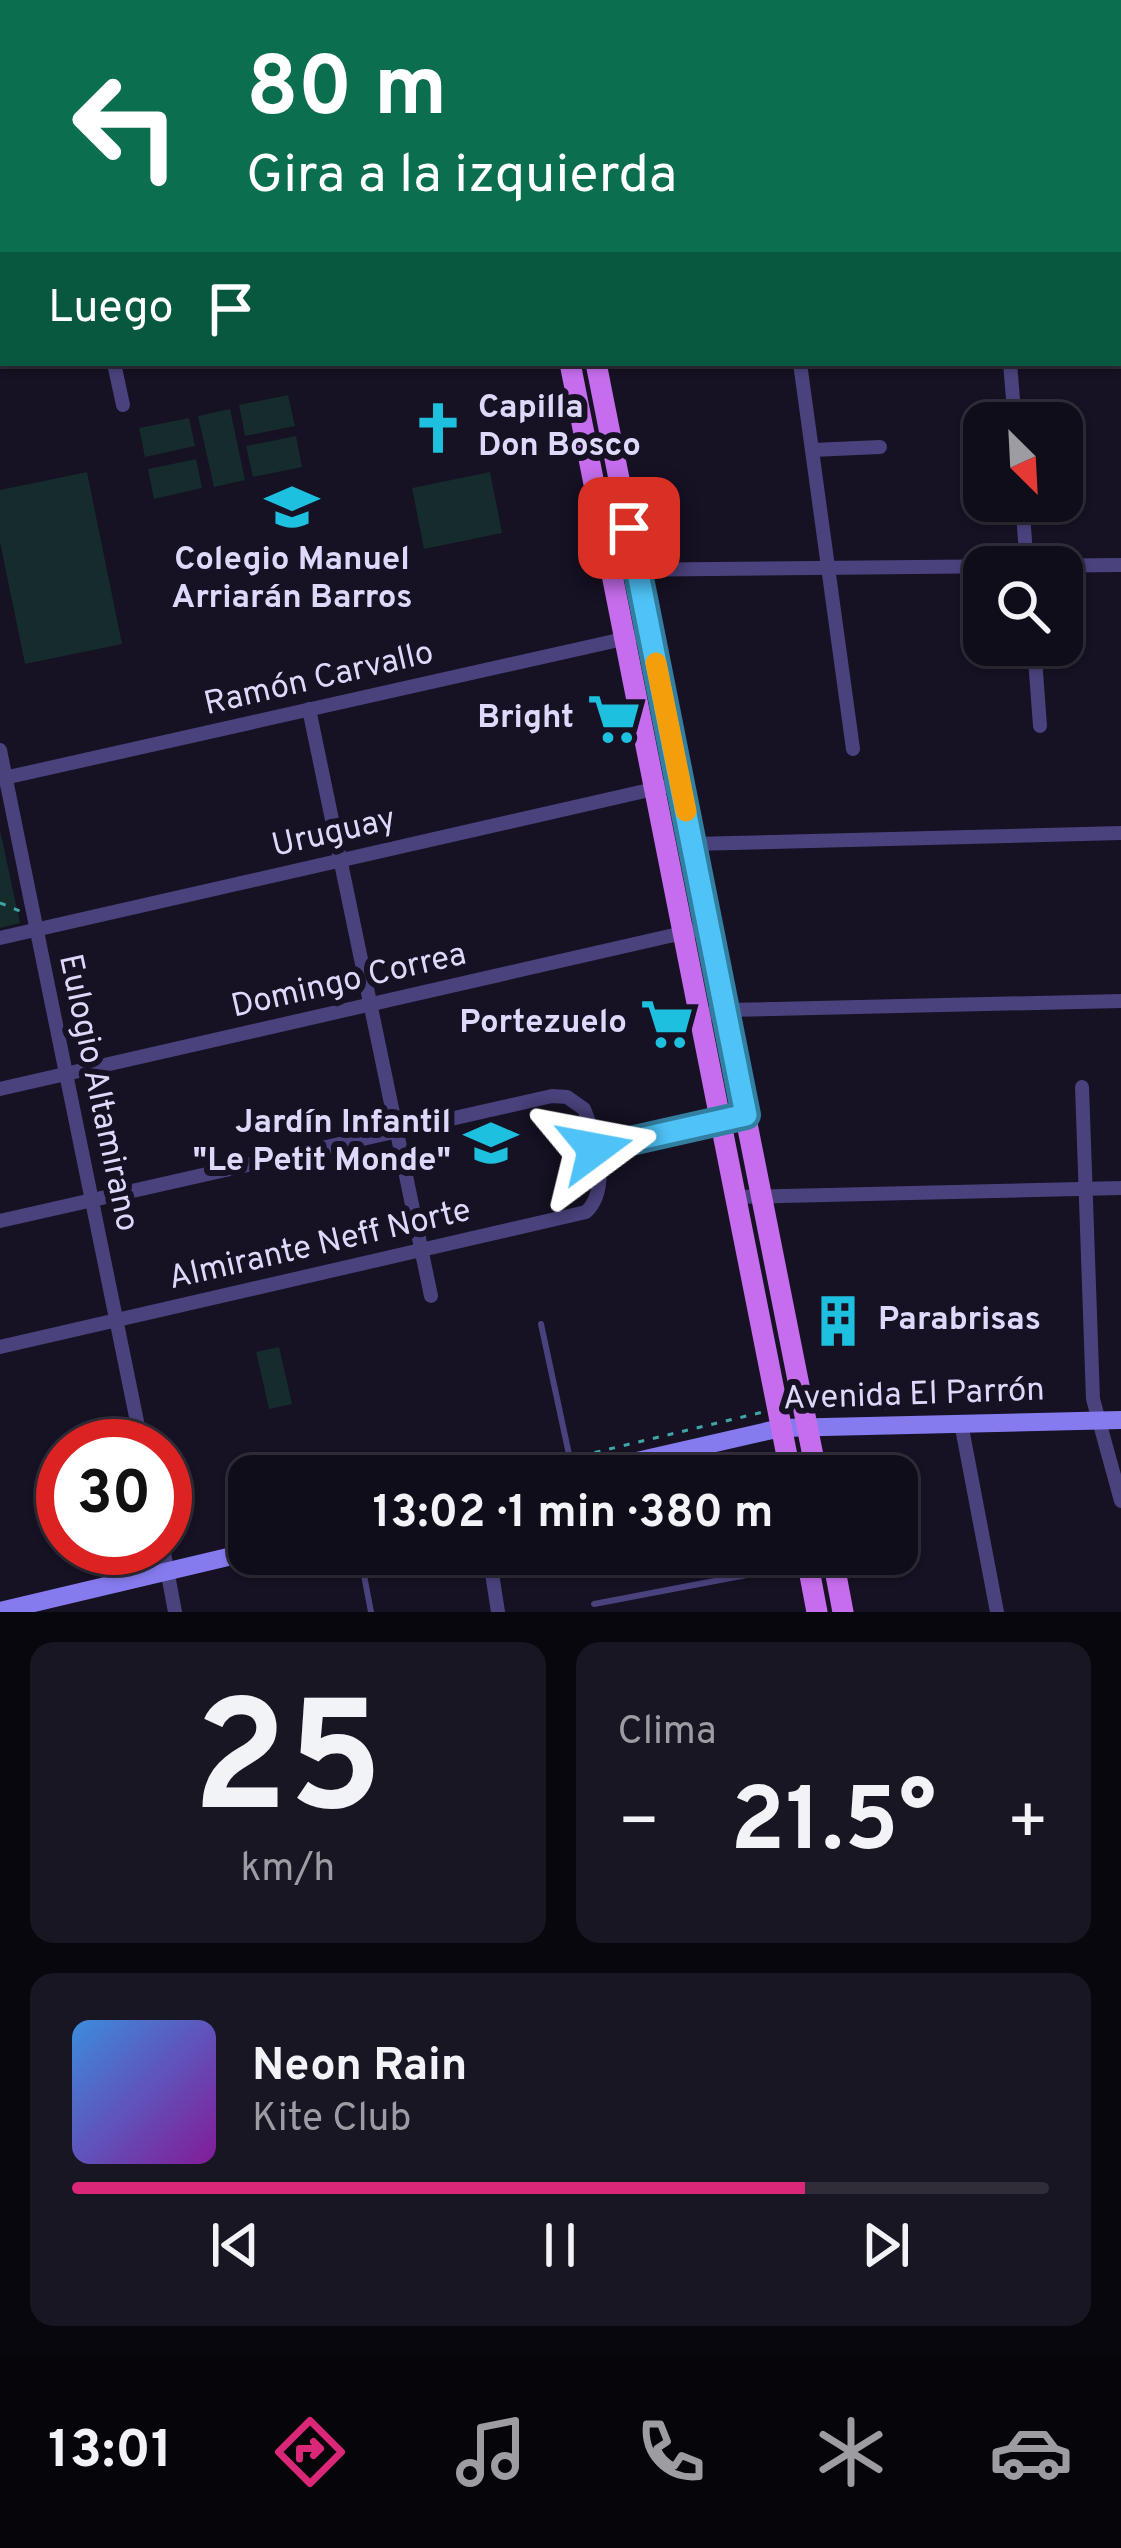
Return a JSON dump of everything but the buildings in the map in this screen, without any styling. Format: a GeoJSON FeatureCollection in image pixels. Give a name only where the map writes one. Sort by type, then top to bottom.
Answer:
{"type":"FeatureCollection","features":[{"type":"Feature","properties":{"kind":"main road"},"geometry":{"type":"LineString","coordinates":[[571,366],[787,1455]]}},
{"type":"Feature","properties":{"kind":"main road"},"geometry":{"type":"LineString","coordinates":[[597,366],[813,1455]]}},
{"type":"Feature","properties":{"kind":"main road","name":"Avenida El Parrón"},"geometry":{"type":"LineString","coordinates":[[647,1455],[807,1426],[1121,1420]]}},
{"type":"Feature","properties":{"kind":"main road"},"geometry":{"type":"LineString","coordinates":[[192,1565],[228,1557]]}},
{"type":"Feature","properties":{"kind":"main road"},"geometry":{"type":"LineString","coordinates":[[0,1611],[63,1604],[154,1575]]}},
{"type":"Feature","properties":{"kind":"main road"},"geometry":{"type":"LineString","coordinates":[[810,1575],[817,1612]]}},
{"type":"Feature","properties":{"kind":"main road"},"geometry":{"type":"LineString","coordinates":[[836,1575],[843,1612]]}},
{"type":"Feature","properties":{"kind":"street"},"geometry":{"type":"LineString","coordinates":[[115,366],[124,405]]}},
{"type":"Feature","properties":{"kind":"street"},"geometry":{"type":"LineString","coordinates":[[800,366],[853,749]]}},
{"type":"Feature","properties":{"kind":"street"},"geometry":{"type":"LineString","coordinates":[[1010,366],[1013,402]]}},
{"type":"Feature","properties":{"kind":"street"},"geometry":{"type":"LineString","coordinates":[[812,450],[880,447]]}},
{"type":"Feature","properties":{"kind":"street"},"geometry":{"type":"LineString","coordinates":[[1083,565],[1121,565]]}},
{"type":"Feature","properties":{"kind":"street"},"geometry":{"type":"LineString","coordinates":[[612,571],[963,566]]}},
{"type":"Feature","properties":{"kind":"street","name":"Ramón Carvallo"},"geometry":{"type":"LineString","coordinates":[[3,778],[650,633]]}},
{"type":"Feature","properties":{"kind":"street"},"geometry":{"type":"LineString","coordinates":[[1036,666],[1040,726]]}},
{"type":"Feature","properties":{"kind":"street"},"geometry":{"type":"LineString","coordinates":[[309,710],[431,1296]]}},
{"type":"Feature","properties":{"kind":"street","name":"Eulogio Altamirano"},"geometry":{"type":"LineString","coordinates":[[0,750],[137,1419]]}},
{"type":"Feature","properties":{"kind":"street","name":"Uruguay"},"geometry":{"type":"LineString","coordinates":[[0,938],[35,922],[338,861],[680,783]]}},
{"type":"Feature","properties":{"kind":"street"},"geometry":{"type":"LineString","coordinates":[[692,844],[1121,833]]}},
{"type":"Feature","properties":{"kind":"street","name":"Domingo Correa"},"geometry":{"type":"LineString","coordinates":[[0,1089],[709,927]]}},
{"type":"Feature","properties":{"kind":"street"},"geometry":{"type":"LineString","coordinates":[[700,1016],[726,1010],[1121,1000]]}},
{"type":"Feature","properties":{"kind":"street"},"geometry":{"type":"LineString","coordinates":[[1082,1087],[1096,1420],[1121,1501]]}},
{"type":"Feature","properties":{"kind":"street"},"geometry":{"type":"LineString","coordinates":[[0,1221],[560,1096],[584,1109],[595,1149],[746,1115]]}},
{"type":"Feature","properties":{"kind":"street","name":"Almirante Neff Norte"},"geometry":{"type":"LineString","coordinates":[[0,1347],[586,1212],[599,1190],[595,1149]]}},
{"type":"Feature","properties":{"kind":"street"},"geometry":{"type":"LineString","coordinates":[[736,1197],[1121,1187]]}},
{"type":"Feature","properties":{"kind":"street"},"geometry":{"type":"LineString","coordinates":[[961,1423],[997,1612]]}},
{"type":"Feature","properties":{"kind":"street"},"geometry":{"type":"LineString","coordinates":[[168,1575],[175,1612]]}},
{"type":"Feature","properties":{"kind":"street"},"geometry":{"type":"LineString","coordinates":[[492,1575],[498,1612]]}},
{"type":"Feature","properties":{"kind":"lane"},"geometry":{"type":"LineString","coordinates":[[541,1324],[569,1455]]}},
{"type":"Feature","properties":{"kind":"lane"},"geometry":{"type":"LineString","coordinates":[[364,1575],[371,1612]]}},
{"type":"Feature","properties":{"kind":"lane"},"geometry":{"type":"LineString","coordinates":[[594,1604],[731,1575]]}},
{"type":"Feature","properties":{"kind":"path"},"geometry":{"type":"LineString","coordinates":[[0,903],[35,922]]}},
{"type":"Feature","properties":{"kind":"path"},"geometry":{"type":"LineString","coordinates":[[621,1455],[763,1412]]}},
{"type":"Feature","properties":{"kind":"green space"},"geometry":{"type":"Polygon","coordinates":[[[288,395],[295,426],[245,436],[239,405],[288,395]]]}},
{"type":"Feature","properties":{"kind":"green space"},"geometry":{"type":"Polygon","coordinates":[[[230,409],[245,480],[214,487],[198,416],[230,409]]]}},
{"type":"Feature","properties":{"kind":"green space"},"geometry":{"type":"Polygon","coordinates":[[[189,418],[195,446],[145,457],[139,428],[189,418]]]}},
{"type":"Feature","properties":{"kind":"green space"},"geometry":{"type":"Polygon","coordinates":[[[296,436],[302,467],[253,477],[246,446],[296,436]]]}},
{"type":"Feature","properties":{"kind":"green space"},"geometry":{"type":"Polygon","coordinates":[[[196,459],[202,488],[154,499],[148,469],[196,459]]]}},
{"type":"Feature","properties":{"kind":"green space"},"geometry":{"type":"Polygon","coordinates":[[[87,472],[122,644],[25,664],[0,542],[0,490],[87,472]]]}},
{"type":"Feature","properties":{"kind":"green space"},"geometry":{"type":"Polygon","coordinates":[[[490,472],[502,533],[424,549],[412,488],[490,472]]]}},
{"type":"Feature","properties":{"kind":"green space"},"geometry":{"type":"Polygon","coordinates":[[[0,830],[20,923],[0,928],[0,830]]]}},
{"type":"Feature","properties":{"kind":"green space"},"geometry":{"type":"Polygon","coordinates":[[[279,1347],[292,1404],[269,1409],[256,1352],[279,1347]]]}},
{"type":"Feature","properties":{"kind":"slow traffic"},"geometry":{"type":"LineString","coordinates":[[656,663],[686,811]]}},
{"type":"Feature","properties":{"kind":"place","name":"Capilla Don Bosco"},"geometry":{"type":"Point","coordinates":[438,428]}},
{"type":"Feature","properties":{"kind":"place","name":"Colegio Manuel Arriarán Barros"},"geometry":{"type":"Point","coordinates":[292,507]}},
{"type":"Feature","properties":{"kind":"place","name":"Bright"},"geometry":{"type":"Point","coordinates":[614,719]}},
{"type":"Feature","properties":{"kind":"place","name":"Portezuelo"},"geometry":{"type":"Point","coordinates":[667,1024]}},
{"type":"Feature","properties":{"kind":"place","name":"Jardín Infantil \"Le Petit Monde\""},"geometry":{"type":"Point","coordinates":[491,1143]}},
{"type":"Feature","properties":{"kind":"place","name":"Parabrisas"},"geometry":{"type":"Point","coordinates":[838,1321]}},
{"type":"Feature","properties":{"kind":"route"},"geometry":{"type":"LineString","coordinates":[[595,1149],[746,1115],[629,528]]}}]}
